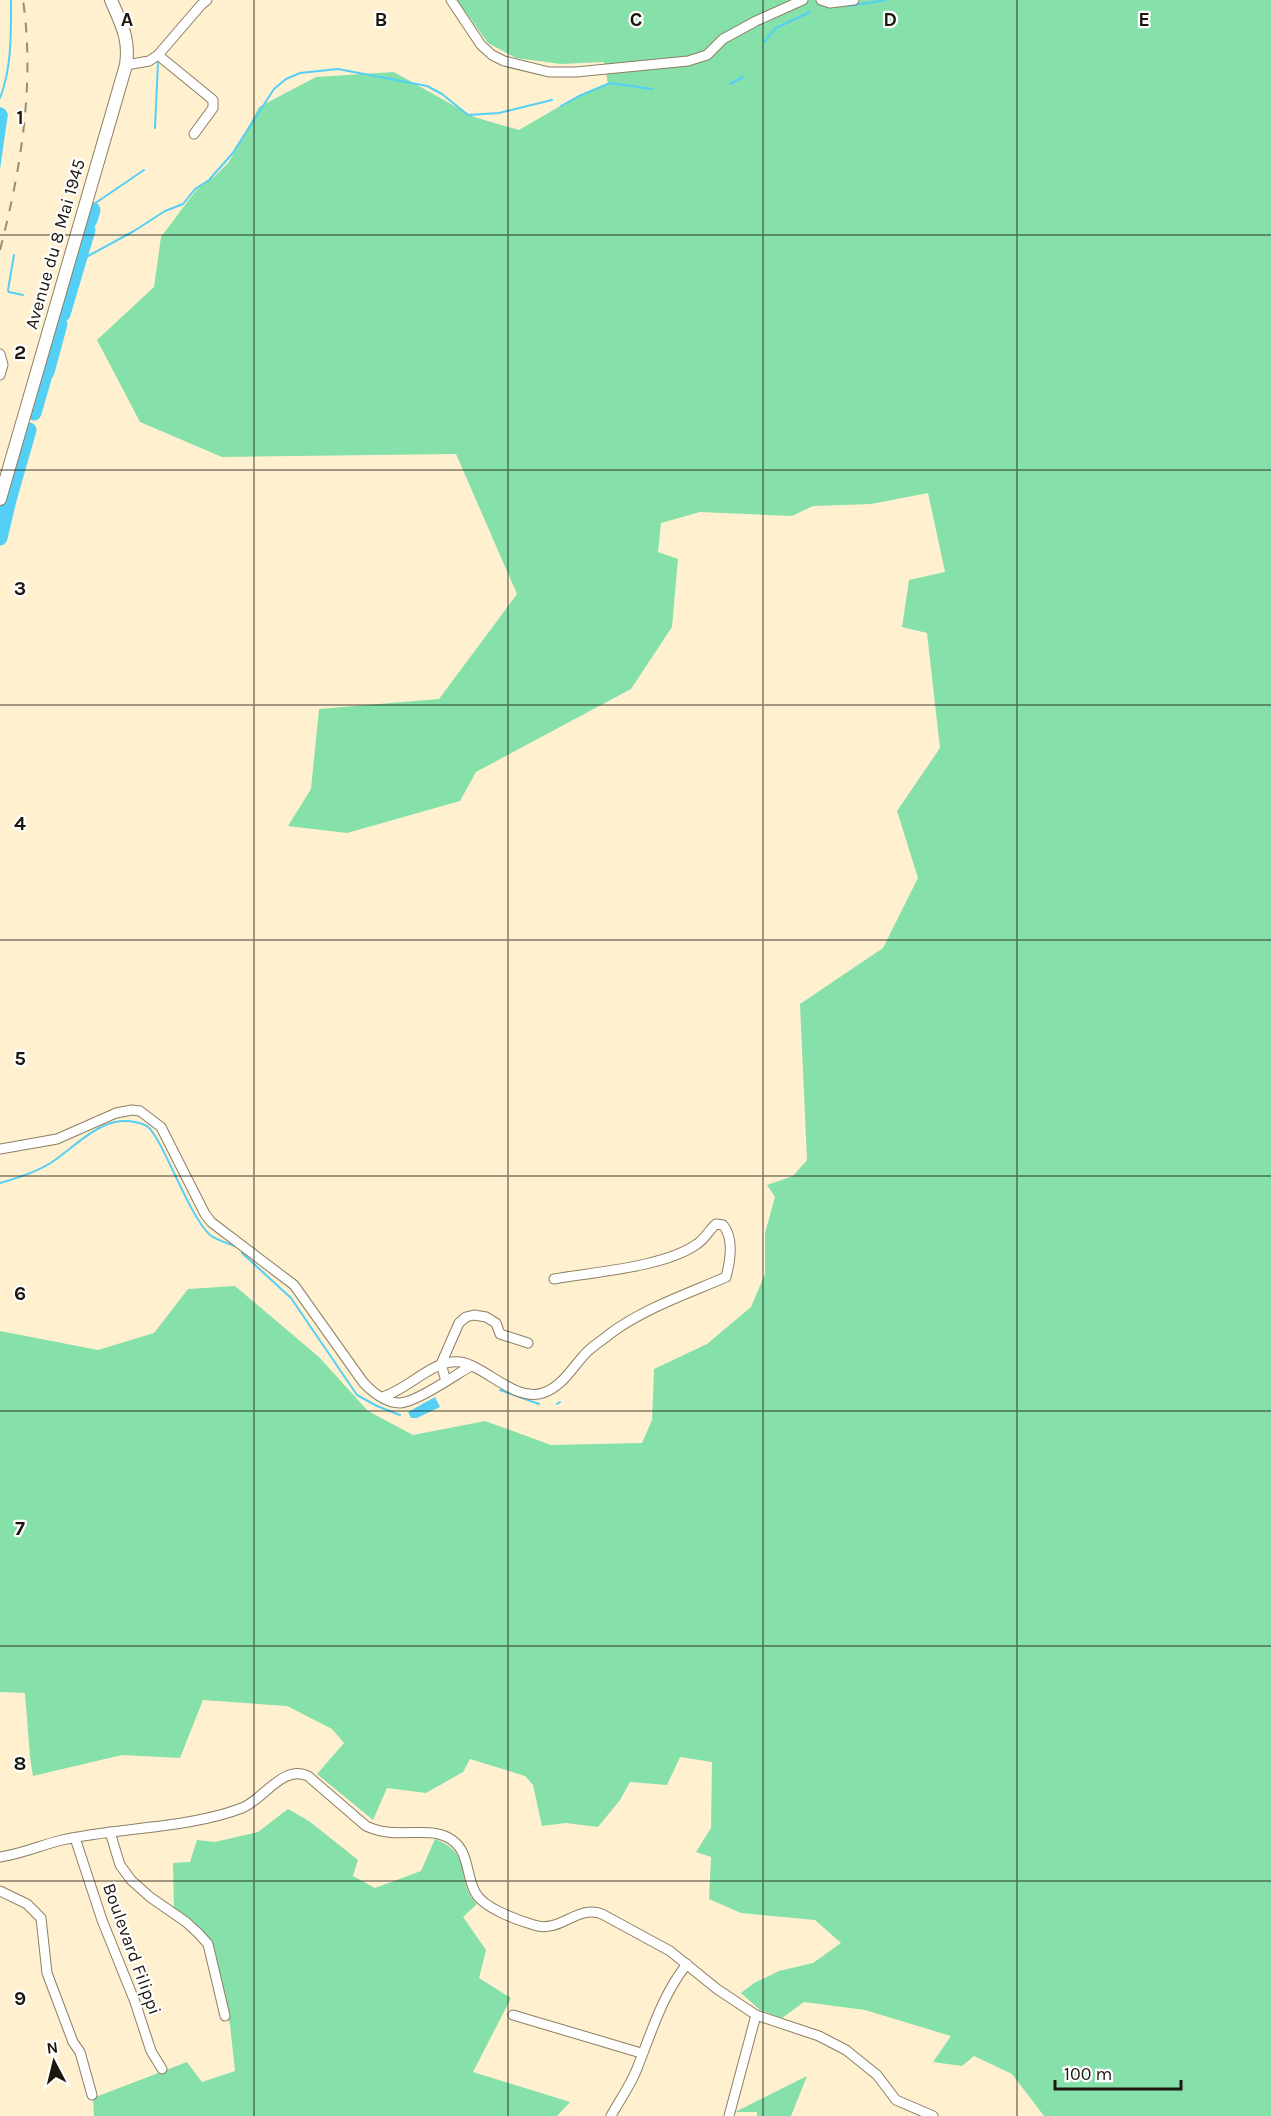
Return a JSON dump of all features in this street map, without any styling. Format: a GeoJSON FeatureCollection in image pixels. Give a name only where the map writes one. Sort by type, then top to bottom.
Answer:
{"type":"FeatureCollection","features":[{"type":"Feature","properties":{"kind":"main road","name":"Avenue du 8 Mai 1945"},"geometry":{"type":"LineString","coordinates":[[0,499],[126,65],[128,49],[126,36],[111,0]]}},
{"type":"Feature","properties":{"kind":"street"},"geometry":{"type":"LineString","coordinates":[[126,65],[149,61],[158,55],[207,0]]}},
{"type":"Feature","properties":{"kind":"street"},"geometry":{"type":"LineString","coordinates":[[451,0],[481,45],[492,55],[515,64],[549,72],[576,72],[688,61],[707,55],[723,39],[803,0]]}},
{"type":"Feature","properties":{"kind":"street"},"geometry":{"type":"LineString","coordinates":[[821,0],[830,3],[854,0]]}},
{"type":"Feature","properties":{"kind":"street"},"geometry":{"type":"LineString","coordinates":[[158,55],[213,100],[213,108],[194,134]]}},
{"type":"Feature","properties":{"kind":"street"},"geometry":{"type":"LineString","coordinates":[[0,354],[3,365],[0,375]]}},
{"type":"Feature","properties":{"kind":"street"},"geometry":{"type":"LineString","coordinates":[[0,1149],[57,1139],[116,1113],[132,1110],[148,1115],[161,1126],[205,1214],[294,1285],[371,1391],[392,1402],[410,1401],[471,1366]]}},
{"type":"Feature","properties":{"kind":"street"},"geometry":{"type":"LineString","coordinates":[[382,1397],[441,1364],[460,1362],[528,1394],[535,1395],[552,1389],[590,1350],[632,1319],[726,1277],[729,1266],[728,1231],[723,1225],[716,1224],[700,1243],[661,1260],[554,1279]]}},
{"type":"Feature","properties":{"kind":"street"},"geometry":{"type":"LineString","coordinates":[[446,1381],[441,1364],[459,1323],[466,1317],[474,1315],[486,1317],[496,1323],[500,1334],[528,1343]]}},
{"type":"Feature","properties":{"kind":"street"},"geometry":{"type":"LineString","coordinates":[[0,1857],[16,1855],[75,1838],[207,1818],[231,1812],[256,1800],[286,1776],[301,1773],[308,1776],[366,1826],[377,1831],[434,1834],[447,1837],[458,1845],[464,1854],[475,1893],[482,1900],[512,1917],[537,1927],[550,1928],[579,1914],[595,1911],[670,1951],[717,1989],[756,2015],[819,2036],[846,2050],[877,2075],[896,2100],[933,2116]]}},
{"type":"Feature","properties":{"kind":"street"},"geometry":{"type":"LineString","coordinates":[[110,1832],[120,1865],[131,1880],[150,1897],[186,1922],[208,1944],[225,2016]]}},
{"type":"Feature","properties":{"kind":"street","name":"Boulevard Filippi"},"geometry":{"type":"LineString","coordinates":[[75,1838],[102,1920],[135,2002],[151,2051],[162,2069]]}},
{"type":"Feature","properties":{"kind":"street"},"geometry":{"type":"LineString","coordinates":[[0,1891],[27,1904],[41,1918],[47,1973],[73,2042],[80,2052],[92,2095]]}},
{"type":"Feature","properties":{"kind":"street"},"geometry":{"type":"LineString","coordinates":[[610,2116],[636,2072],[641,2053],[677,1977],[687,1964]]}},
{"type":"Feature","properties":{"kind":"street"},"geometry":{"type":"LineString","coordinates":[[513,2015],[641,2053]]}},
{"type":"Feature","properties":{"kind":"street"},"geometry":{"type":"LineString","coordinates":[[729,2116],[756,2015]]}},
{"type":"Feature","properties":{"kind":"green space"},"geometry":{"type":"Polygon","coordinates":[[[457,0],[1271,0],[1271,2116],[1044,2116],[1012,2074],[974,2056],[962,2066],[933,2062],[951,2036],[865,2010],[804,2002],[782,2018],[760,2010],[741,1993],[754,1983],[779,1971],[813,1963],[841,1943],[815,1920],[741,1913],[709,1899],[711,1857],[696,1852],[711,1828],[712,1762],[680,1757],[667,1785],[630,1782],[620,1800],[598,1827],[566,1823],[542,1826],[533,1785],[525,1776],[470,1759],[463,1772],[426,1793],[387,1788],[373,1820],[317,1774],[344,1743],[332,1729],[287,1706],[203,1700],[180,1758],[122,1755],[33,1776],[25,1693],[0,1692],[0,1331],[98,1350],[154,1333],[188,1289],[235,1286],[319,1357],[368,1411],[413,1435],[485,1421],[551,1445],[642,1443],[652,1420],[654,1369],[707,1344],[751,1307],[765,1274],[765,1233],[775,1197],[767,1185],[793,1176],[807,1160],[800,1004],[883,948],[918,878],[897,811],[940,748],[927,633],[902,627],[909,580],[945,572],[928,493],[871,504],[813,506],[792,516],[700,512],[661,523],[658,552],[678,559],[672,627],[631,689],[476,772],[460,801],[347,833],[288,826],[311,789],[319,709],[439,699],[517,594],[456,454],[222,457],[140,422],[97,340],[154,287],[161,237],[197,189],[229,162],[259,107],[316,77],[394,72],[474,117],[519,130],[579,95],[608,84],[604,62],[561,64],[516,58],[488,43],[457,0]]]}},
{"type":"Feature","properties":{"kind":"green space"},"geometry":{"type":"Polygon","coordinates":[[[288,1809],[309,1821],[358,1860],[353,1876],[375,1888],[421,1871],[435,1839],[448,1845],[456,1853],[463,1868],[466,1886],[477,1904],[463,1917],[486,1950],[479,1978],[511,1998],[473,2072],[570,2102],[557,2116],[94,2116],[93,2098],[187,2062],[202,2082],[235,2071],[230,2025],[211,1945],[174,1909],[173,1863],[190,1862],[197,1840],[215,1842],[258,1832],[288,1809]]]}},
{"type":"Feature","properties":{"kind":"green space"},"geometry":{"type":"Polygon","coordinates":[[[807,2076],[791,2116],[757,2116],[757,2112],[735,2112],[807,2076]]]}},
{"type":"Feature","properties":{"kind":"water"},"geometry":{"type":"Polygon","coordinates":[[[0,107],[8,114],[0,169],[0,107]]]}},
{"type":"Feature","properties":{"kind":"water"},"geometry":{"type":"Polygon","coordinates":[[[435,1397],[440,1407],[417,1418],[411,1418],[408,1412],[435,1397]]]}},
{"type":"Feature","properties":{"kind":"waterway"},"geometry":{"type":"LineString","coordinates":[[0,98],[9,62],[11,0]]}},
{"type":"Feature","properties":{"kind":"waterway"},"geometry":{"type":"LineString","coordinates":[[849,6],[886,0]]}},
{"type":"Feature","properties":{"kind":"waterway"},"geometry":{"type":"LineString","coordinates":[[764,42],[776,28],[810,12]]}},
{"type":"Feature","properties":{"kind":"waterway"},"geometry":{"type":"LineString","coordinates":[[155,128],[158,63]]}},
{"type":"Feature","properties":{"kind":"waterway"},"geometry":{"type":"LineString","coordinates":[[79,261],[165,211],[183,204],[195,189],[209,180],[232,154],[274,89],[286,79],[300,73],[338,69],[427,86],[442,94],[468,115],[499,113],[552,100]]}},
{"type":"Feature","properties":{"kind":"waterway"},"geometry":{"type":"LineString","coordinates":[[730,84],[743,77]]}},
{"type":"Feature","properties":{"kind":"waterway"},"geometry":{"type":"LineString","coordinates":[[561,106],[610,83],[652,89]]}},
{"type":"Feature","properties":{"kind":"waterway"},"geometry":{"type":"LineString","coordinates":[[94,204],[144,170]]}},
{"type":"Feature","properties":{"kind":"waterway"},"geometry":{"type":"LineString","coordinates":[[90,220],[93,210]]}},
{"type":"Feature","properties":{"kind":"waterway"},"geometry":{"type":"LineString","coordinates":[[63,314],[88,230]]}},
{"type":"Feature","properties":{"kind":"waterway"},"geometry":{"type":"LineString","coordinates":[[14,255],[8,290],[23,295]]}},
{"type":"Feature","properties":{"kind":"waterway"},"geometry":{"type":"LineString","coordinates":[[47,372],[60,324]]}},
{"type":"Feature","properties":{"kind":"waterway"},"geometry":{"type":"LineString","coordinates":[[34,413],[45,375]]}},
{"type":"Feature","properties":{"kind":"waterway"},"geometry":{"type":"LineString","coordinates":[[0,538],[29,430]]}},
{"type":"Feature","properties":{"kind":"waterway"},"geometry":{"type":"LineString","coordinates":[[0,1183],[43,1168],[107,1124],[131,1121],[145,1125],[151,1130],[192,1210],[210,1235],[235,1246]]}},
{"type":"Feature","properties":{"kind":"waterway"},"geometry":{"type":"LineString","coordinates":[[242,1253],[291,1298],[357,1395],[400,1415]]}},
{"type":"Feature","properties":{"kind":"waterway"},"geometry":{"type":"LineString","coordinates":[[500,1390],[539,1404]]}},
{"type":"Feature","properties":{"kind":"railway"},"geometry":{"type":"LineString","coordinates":[[0,250],[20,157],[27,95],[23,0]]}}]}
